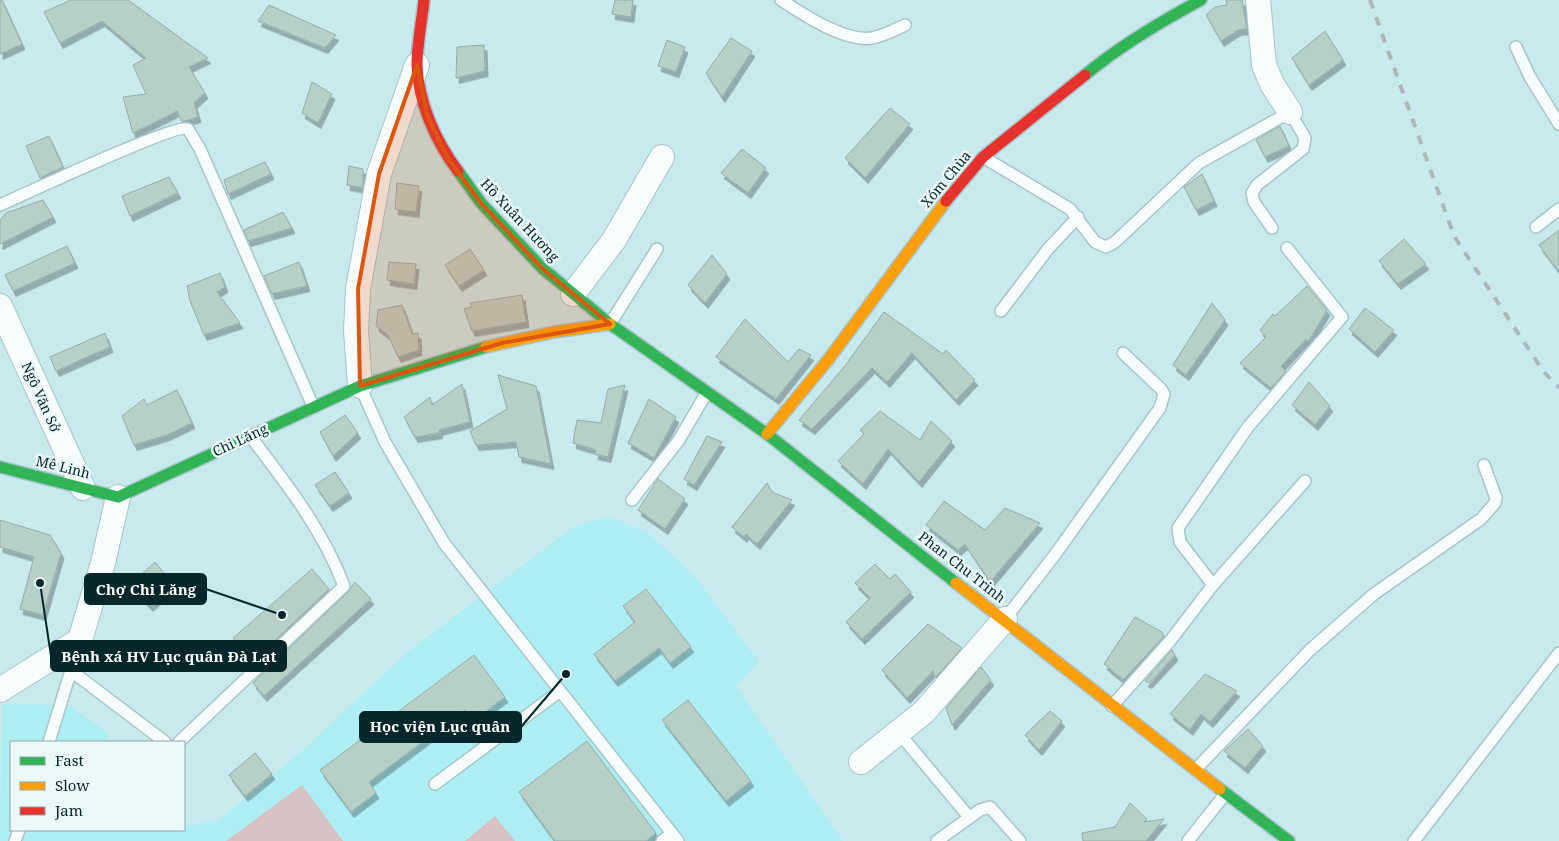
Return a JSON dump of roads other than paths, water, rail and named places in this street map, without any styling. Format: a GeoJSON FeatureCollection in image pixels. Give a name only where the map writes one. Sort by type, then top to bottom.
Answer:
{"type":"FeatureCollection","features":[{"type":"Feature","properties":{"kind":"street","name":"Hồ Xuân Hương"},"geometry":{"type":"LineString","coordinates":[[424,0],[417,65],[427,114],[447,157],[481,203],[542,268],[610,324]]}},
{"type":"Feature","properties":{"kind":"street","name":"Xóm Chùa"},"geometry":{"type":"LineString","coordinates":[[767,434],[828,360],[933,217],[984,157],[1115,50],[1149,28],[1201,0]]}},
{"type":"Feature","properties":{"kind":"street"},"geometry":{"type":"LineString","coordinates":[[1258,0],[1264,65],[1272,84],[1290,112]]}},
{"type":"Feature","properties":{"kind":"street"},"geometry":{"type":"LineString","coordinates":[[360,386],[356,331],[360,281],[379,174],[417,65]]}},
{"type":"Feature","properties":{"kind":"street"},"geometry":{"type":"LineString","coordinates":[[573,294],[614,240],[662,157]]}},
{"type":"Feature","properties":{"kind":"street","name":"Ngô Văn Sở"},"geometry":{"type":"LineString","coordinates":[[0,306],[82,488]]}},
{"type":"Feature","properties":{"kind":"street","name":"Chi Lăng"},"geometry":{"type":"LineString","coordinates":[[118,497],[360,386],[452,356],[502,343],[554,332],[610,324]]}},
{"type":"Feature","properties":{"kind":"street","name":"Phan Chu Trinh"},"geometry":{"type":"LineString","coordinates":[[610,324],[767,434],[1112,706],[1227,791],[1288,841]]}},
{"type":"Feature","properties":{"kind":"street","name":"Mê Linh"},"geometry":{"type":"LineString","coordinates":[[0,467],[118,497]]}},
{"type":"Feature","properties":{"kind":"street"},"geometry":{"type":"LineString","coordinates":[[0,690],[80,640],[103,563],[118,497]]}},
{"type":"Feature","properties":{"kind":"street"},"geometry":{"type":"LineString","coordinates":[[861,762],[924,712],[1004,619]]}},
{"type":"Feature","properties":{"kind":"lane"},"geometry":{"type":"LineString","coordinates":[[781,0],[805,15],[844,34],[861,39],[874,38],[905,26]]}},
{"type":"Feature","properties":{"kind":"lane"},"geometry":{"type":"LineString","coordinates":[[1516,47],[1530,76],[1559,124]]}},
{"type":"Feature","properties":{"kind":"lane"},"geometry":{"type":"LineString","coordinates":[[984,157],[1053,197],[1078,217],[1095,242],[1106,247],[1115,242],[1199,164],[1290,112],[1305,138],[1304,149],[1257,186],[1252,193],[1254,202],[1272,228]]}},
{"type":"Feature","properties":{"kind":"lane"},"geometry":{"type":"LineString","coordinates":[[0,206],[146,141],[176,129],[188,128],[200,149],[313,406]]}},
{"type":"Feature","properties":{"kind":"lane"},"geometry":{"type":"LineString","coordinates":[[1536,227],[1559,209]]}},
{"type":"Feature","properties":{"kind":"lane"},"geometry":{"type":"LineString","coordinates":[[1000,310],[1048,248],[1078,217]]}},
{"type":"Feature","properties":{"kind":"lane"},"geometry":{"type":"LineString","coordinates":[[1213,585],[1180,542],[1178,528],[1248,427],[1342,316],[1288,248]]}},
{"type":"Feature","properties":{"kind":"lane"},"geometry":{"type":"LineString","coordinates":[[610,324],[657,249]]}},
{"type":"Feature","properties":{"kind":"lane"},"geometry":{"type":"LineString","coordinates":[[1004,619],[1054,556],[1160,408],[1164,394],[1161,389],[1123,353]]}},
{"type":"Feature","properties":{"kind":"lane"},"geometry":{"type":"LineString","coordinates":[[360,386],[385,442],[444,543],[675,837],[662,841]]}},
{"type":"Feature","properties":{"kind":"lane"},"geometry":{"type":"LineString","coordinates":[[632,500],[680,440],[707,392]]}},
{"type":"Feature","properties":{"kind":"lane"},"geometry":{"type":"LineString","coordinates":[[179,741],[344,586],[334,560],[302,505],[250,435]]}},
{"type":"Feature","properties":{"kind":"lane"},"geometry":{"type":"LineString","coordinates":[[1196,769],[1310,650],[1374,594],[1481,519],[1495,503],[1496,498],[1484,465]]}},
{"type":"Feature","properties":{"kind":"lane"},"geometry":{"type":"LineString","coordinates":[[1112,706],[1170,641],[1213,585],[1305,481]]}},
{"type":"Feature","properties":{"kind":"lane"},"geometry":{"type":"LineString","coordinates":[[49,741],[80,640]]}},
{"type":"Feature","properties":{"kind":"lane"},"geometry":{"type":"LineString","coordinates":[[1414,841],[1559,653]]}},
{"type":"Feature","properties":{"kind":"lane"},"geometry":{"type":"LineString","coordinates":[[70,670],[164,741]]}},
{"type":"Feature","properties":{"kind":"lane"},"geometry":{"type":"LineString","coordinates":[[435,784],[560,691]]}},
{"type":"Feature","properties":{"kind":"lane"},"geometry":{"type":"LineString","coordinates":[[899,733],[969,817]]}},
{"type":"Feature","properties":{"kind":"lane"},"geometry":{"type":"LineString","coordinates":[[1188,841],[1227,791]]}},
{"type":"Feature","properties":{"kind":"lane"},"geometry":{"type":"LineString","coordinates":[[937,841],[969,817],[980,810],[990,807],[1020,841]]}},
{"type":"Feature","properties":{"kind":"railway"},"geometry":{"type":"LineString","coordinates":[[1370,0],[1454,236],[1543,371],[1559,388]]}},
{"type":"Feature","properties":{"kind":"place","name":"Bệnh xá HV Lục quân Đà Lạt"},"geometry":{"type":"Point","coordinates":[40,583]}},
{"type":"Feature","properties":{"kind":"place","name":"Chợ Chi Lăng"},"geometry":{"type":"Point","coordinates":[282,615]}},
{"type":"Feature","properties":{"kind":"place","name":"Học viện Lục quân"},"geometry":{"type":"Point","coordinates":[566,674]}}]}
